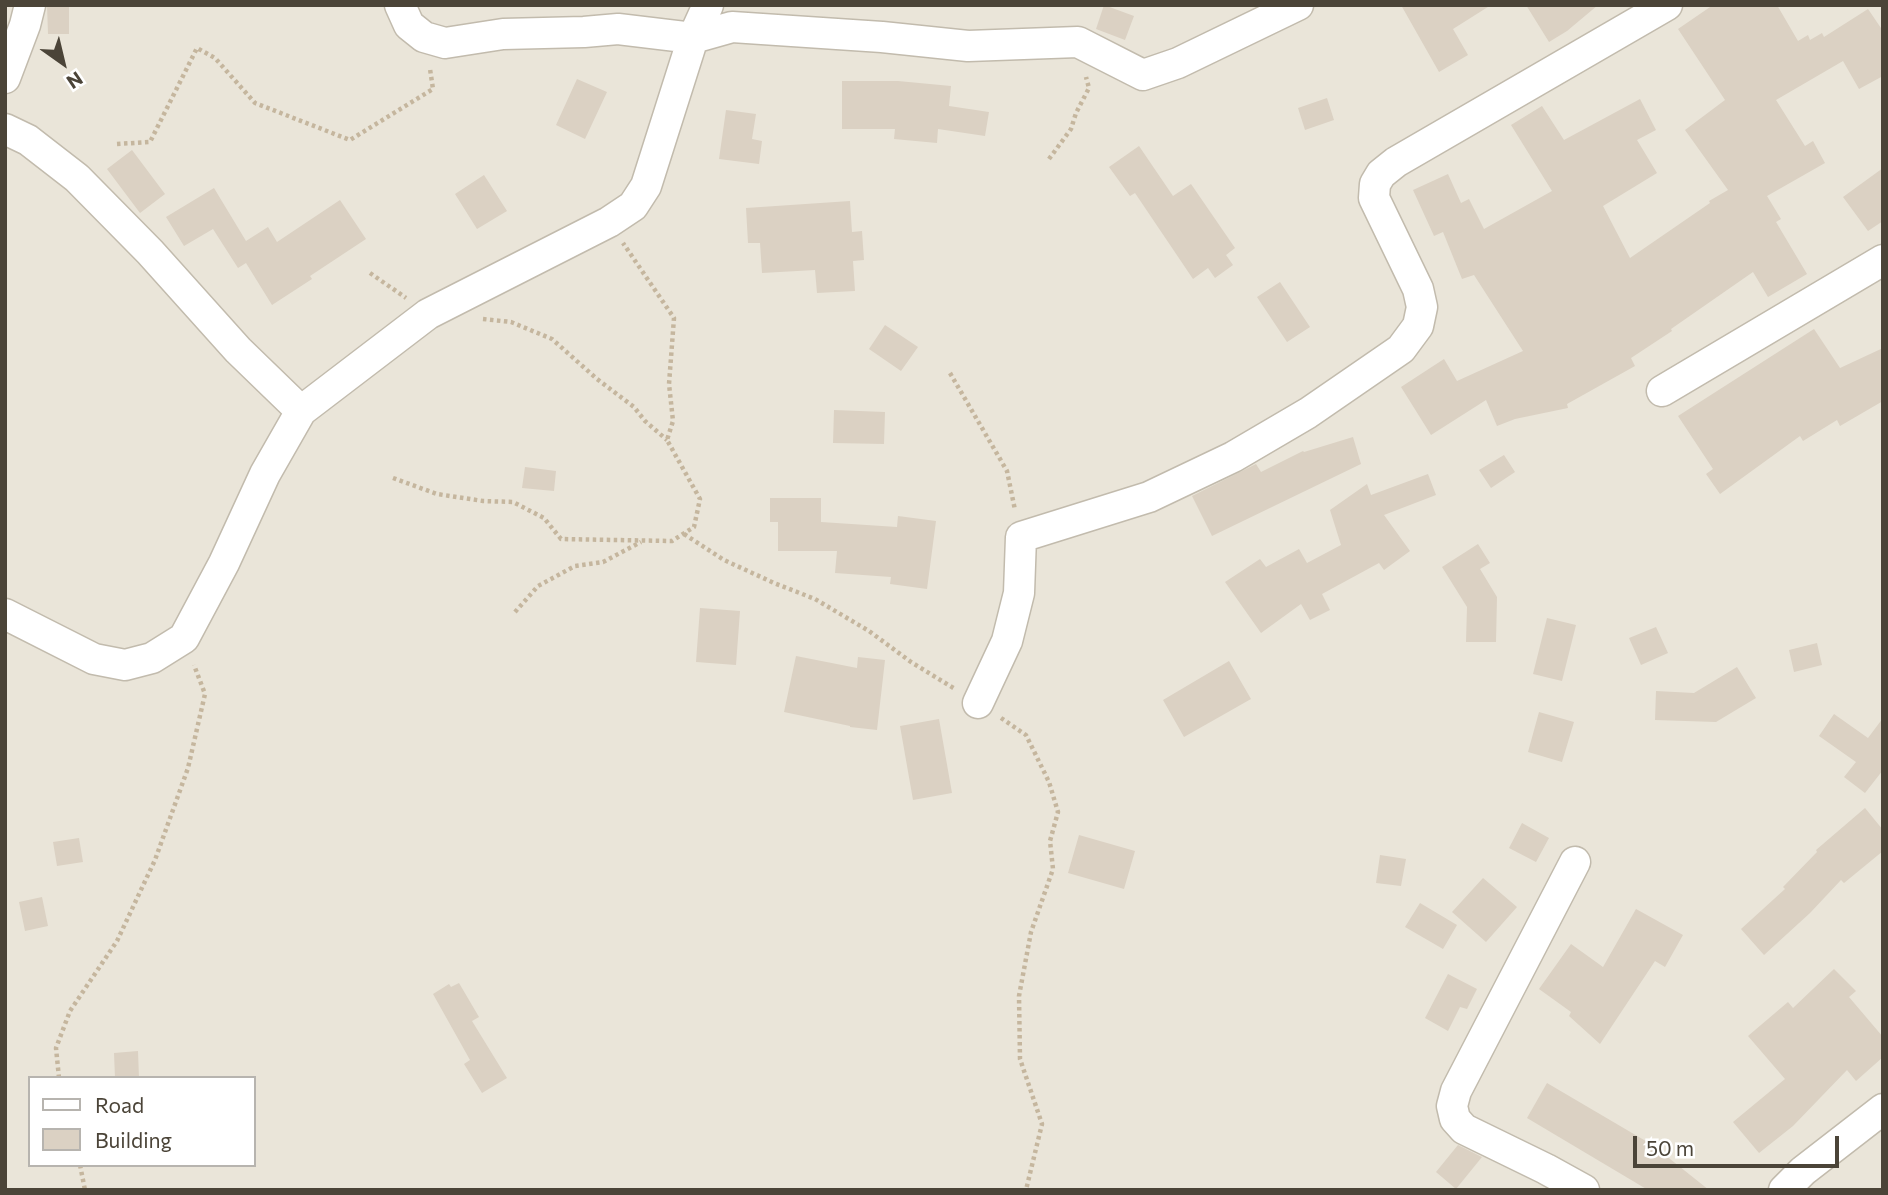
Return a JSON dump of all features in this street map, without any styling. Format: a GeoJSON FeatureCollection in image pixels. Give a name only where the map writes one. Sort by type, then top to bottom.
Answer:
{"type":"FeatureCollection","features":[{"type":"Feature","properties":{"kind":"street"},"geometry":{"type":"LineString","coordinates":[[5,78],[30,5]]}},
{"type":"Feature","properties":{"kind":"street"},"geometry":{"type":"LineString","coordinates":[[400,5],[409,25],[424,37],[445,43],[503,34],[618,29],[693,37],[732,27],[968,46],[1078,42],[1143,75],[1178,63],[1298,5]]}},
{"type":"Feature","properties":{"kind":"street"},"geometry":{"type":"LineString","coordinates":[[5,614],[94,659],[125,664],[152,658],[184,638],[224,563],[265,474],[301,411],[428,314],[609,222],[633,206],[646,186],[693,37],[708,5]]}},
{"type":"Feature","properties":{"kind":"street"},"geometry":{"type":"LineString","coordinates":[[978,703],[1007,641],[1019,593],[1021,537],[1149,497],[1233,457],[1308,413],[1401,349],[1418,326],[1422,307],[1418,289],[1374,198],[1375,184],[1381,174],[1396,162],[1667,5]]}},
{"type":"Feature","properties":{"kind":"street"},"geometry":{"type":"LineString","coordinates":[[5,129],[28,140],[77,178],[150,252],[237,350],[301,411]]}},
{"type":"Feature","properties":{"kind":"street"},"geometry":{"type":"LineString","coordinates":[[1662,391],[1883,260]]}},
{"type":"Feature","properties":{"kind":"street"},"geometry":{"type":"LineString","coordinates":[[1575,862],[1456,1091],[1452,1106],[1455,1119],[1464,1129],[1584,1190]]}},
{"type":"Feature","properties":{"kind":"street"},"geometry":{"type":"LineString","coordinates":[[1784,1190],[1803,1171],[1883,1109]]}},
{"type":"Feature","properties":{"kind":"path"},"geometry":{"type":"LineString","coordinates":[[117,144],[150,142],[197,48],[215,58],[255,103],[350,140],[433,89],[424,37]]}},
{"type":"Feature","properties":{"kind":"path"},"geometry":{"type":"LineString","coordinates":[[1049,159],[1071,129],[1089,88],[1078,42]]}},
{"type":"Feature","properties":{"kind":"path"},"geometry":{"type":"LineString","coordinates":[[609,222],[674,318],[669,384],[673,421],[667,440]]}},
{"type":"Feature","properties":{"kind":"path"},"geometry":{"type":"LineString","coordinates":[[370,273],[428,314]]}},
{"type":"Feature","properties":{"kind":"path"},"geometry":{"type":"LineString","coordinates":[[393,478],[437,494],[483,501],[513,502],[544,518],[561,539],[672,541],[694,527],[700,499],[667,440],[645,421],[634,407],[552,339],[511,322],[473,318]]}},
{"type":"Feature","properties":{"kind":"path"},"geometry":{"type":"LineString","coordinates":[[950,373],[1007,471],[1021,537]]}},
{"type":"Feature","properties":{"kind":"path"},"geometry":{"type":"LineString","coordinates":[[684,534],[724,560],[815,599],[869,631],[911,662],[1026,735],[1049,782],[1058,812],[1050,841],[1054,869],[1031,932],[1019,996],[1020,1059],[1042,1124],[1026,1190]]}},
{"type":"Feature","properties":{"kind":"path"},"geometry":{"type":"LineString","coordinates":[[515,612],[538,586],[575,566],[603,562],[645,540]]}},
{"type":"Feature","properties":{"kind":"path"},"geometry":{"type":"LineString","coordinates":[[59,1076],[56,1048],[70,1011],[117,941],[155,860],[188,768],[205,694],[184,638]]}},
{"type":"Feature","properties":{"kind":"path"},"geometry":{"type":"LineString","coordinates":[[80,1167],[85,1190]]}},
{"type":"Feature","properties":{"kind":"shaded area"},"geometry":{"type":"Polygon","coordinates":[[[5,5],[1883,5],[1883,1190],[5,1190],[5,5]]]}},
{"type":"Feature","properties":{"kind":"building"},"geometry":{"type":"Polygon","coordinates":[[[47,5],[69,5],[69,34],[48,34],[47,5]]]}},
{"type":"Feature","properties":{"kind":"building"},"geometry":{"type":"Polygon","coordinates":[[[1104,5],[1134,16],[1125,40],[1096,29],[1104,5]]]}},
{"type":"Feature","properties":{"kind":"building"},"geometry":{"type":"Polygon","coordinates":[[[1401,5],[1491,5],[1453,29],[1468,55],[1439,72],[1401,5]]]}},
{"type":"Feature","properties":{"kind":"building"},"geometry":{"type":"Polygon","coordinates":[[[1526,5],[1598,5],[1549,42],[1526,5]]]}},
{"type":"Feature","properties":{"kind":"building"},"geometry":{"type":"Polygon","coordinates":[[[1713,5],[1777,5],[1798,41],[1808,35],[1810,40],[1822,33],[1824,37],[1868,9],[1883,31],[1883,76],[1859,89],[1843,61],[1776,100],[1805,146],[1813,141],[1825,163],[1767,196],[1781,219],[1776,222],[1807,274],[1768,297],[1753,272],[1631,358],[1635,366],[1567,404],[1568,408],[1515,419],[1497,426],[1486,400],[1431,435],[1401,387],[1444,359],[1457,381],[1523,351],[1474,275],[1462,279],[1443,232],[1434,236],[1413,190],[1448,174],[1461,203],[1469,199],[1484,229],[1552,191],[1511,125],[1542,106],[1564,140],[1640,99],[1656,130],[1637,140],[1657,173],[1603,206],[1630,258],[1728,190],[1685,130],[1725,100],[1678,29],[1713,5]]]}},
{"type":"Feature","properties":{"kind":"building"},"geometry":{"type":"Polygon","coordinates":[[[577,79],[607,92],[585,139],[556,125],[577,79]]]}},
{"type":"Feature","properties":{"kind":"building"},"geometry":{"type":"Polygon","coordinates":[[[842,81],[898,81],[951,86],[949,106],[989,112],[985,136],[938,129],[937,143],[894,139],[895,129],[842,129],[842,81]]]}},
{"type":"Feature","properties":{"kind":"building"},"geometry":{"type":"Polygon","coordinates":[[[1327,98],[1334,120],[1305,130],[1298,108],[1327,98]]]}},
{"type":"Feature","properties":{"kind":"building"},"geometry":{"type":"Polygon","coordinates":[[[726,110],[756,114],[752,139],[762,141],[759,164],[719,159],[726,110]]]}},
{"type":"Feature","properties":{"kind":"building"},"geometry":{"type":"Polygon","coordinates":[[[1139,146],[1173,196],[1191,184],[1235,248],[1226,255],[1233,265],[1215,278],[1208,268],[1193,279],[1135,193],[1130,196],[1109,167],[1139,146]]]}},
{"type":"Feature","properties":{"kind":"building"},"geometry":{"type":"Polygon","coordinates":[[[132,150],[165,194],[140,213],[107,169],[132,150]]]}},
{"type":"Feature","properties":{"kind":"building"},"geometry":{"type":"Polygon","coordinates":[[[1883,168],[1883,221],[1868,231],[1843,197],[1883,168]]]}},
{"type":"Feature","properties":{"kind":"building"},"geometry":{"type":"Polygon","coordinates":[[[484,175],[507,211],[477,229],[455,194],[484,175]]]}},
{"type":"Feature","properties":{"kind":"building"},"geometry":{"type":"Polygon","coordinates":[[[214,188],[246,241],[268,227],[277,242],[340,200],[366,239],[272,305],[246,263],[238,268],[213,229],[184,246],[166,217],[214,188]]]}},
{"type":"Feature","properties":{"kind":"building"},"geometry":{"type":"Polygon","coordinates":[[[850,201],[852,232],[862,231],[864,260],[853,261],[855,291],[817,293],[815,270],[762,273],[760,243],[748,243],[746,208],[850,201]]]}},
{"type":"Feature","properties":{"kind":"building"},"geometry":{"type":"Polygon","coordinates":[[[1280,282],[1310,327],[1287,342],[1257,297],[1280,282]]]}},
{"type":"Feature","properties":{"kind":"building"},"geometry":{"type":"Polygon","coordinates":[[[885,325],[918,347],[901,371],[869,349],[885,325]]]}},
{"type":"Feature","properties":{"kind":"building"},"geometry":{"type":"Polygon","coordinates":[[[1814,329],[1840,368],[1883,348],[1883,401],[1840,426],[1837,420],[1803,441],[1800,436],[1720,494],[1706,474],[1713,469],[1678,416],[1814,329]]]}},
{"type":"Feature","properties":{"kind":"building"},"geometry":{"type":"Polygon","coordinates":[[[834,410],[885,412],[884,444],[833,443],[834,410]]]}},
{"type":"Feature","properties":{"kind":"building"},"geometry":{"type":"Polygon","coordinates":[[[1353,437],[1361,464],[1212,536],[1192,496],[1256,464],[1261,472],[1303,451],[1353,437]]]}},
{"type":"Feature","properties":{"kind":"building"},"geometry":{"type":"Polygon","coordinates":[[[1504,455],[1515,472],[1491,488],[1479,470],[1504,455]]]}},
{"type":"Feature","properties":{"kind":"building"},"geometry":{"type":"Polygon","coordinates":[[[525,467],[556,471],[554,491],[522,488],[525,467]]]}},
{"type":"Feature","properties":{"kind":"building"},"geometry":{"type":"Polygon","coordinates":[[[1428,474],[1436,495],[1384,515],[1410,551],[1384,570],[1379,563],[1322,594],[1330,610],[1310,620],[1301,604],[1261,633],[1225,582],[1260,559],[1266,567],[1299,549],[1307,563],[1341,545],[1330,510],[1367,484],[1371,495],[1428,474]]]}},
{"type":"Feature","properties":{"kind":"building"},"geometry":{"type":"Polygon","coordinates":[[[770,498],[821,498],[821,522],[897,527],[898,516],[936,521],[927,589],[890,584],[891,577],[835,573],[837,551],[778,551],[778,522],[770,522],[770,498]]]}},
{"type":"Feature","properties":{"kind":"building"},"geometry":{"type":"Polygon","coordinates":[[[1478,544],[1490,563],[1480,569],[1497,597],[1496,642],[1466,642],[1467,607],[1442,567],[1478,544]]]}},
{"type":"Feature","properties":{"kind":"building"},"geometry":{"type":"Polygon","coordinates":[[[700,608],[740,611],[736,665],[696,662],[700,608]]]}},
{"type":"Feature","properties":{"kind":"building"},"geometry":{"type":"Polygon","coordinates":[[[1547,618],[1576,625],[1562,681],[1533,674],[1547,618]]]}},
{"type":"Feature","properties":{"kind":"building"},"geometry":{"type":"Polygon","coordinates":[[[1656,627],[1668,653],[1641,665],[1629,638],[1656,627]]]}},
{"type":"Feature","properties":{"kind":"building"},"geometry":{"type":"Polygon","coordinates":[[[1817,643],[1822,665],[1794,672],[1789,650],[1817,643]]]}},
{"type":"Feature","properties":{"kind":"building"},"geometry":{"type":"Polygon","coordinates":[[[796,656],[857,668],[858,657],[885,660],[877,730],[850,727],[784,712],[796,656]]]}},
{"type":"Feature","properties":{"kind":"building"},"geometry":{"type":"Polygon","coordinates":[[[1229,661],[1251,699],[1184,737],[1163,700],[1229,661]]]}},
{"type":"Feature","properties":{"kind":"building"},"geometry":{"type":"Polygon","coordinates":[[[1737,667],[1756,698],[1716,722],[1655,720],[1656,691],[1694,693],[1737,667]]]}},
{"type":"Feature","properties":{"kind":"building"},"geometry":{"type":"Polygon","coordinates":[[[1539,712],[1574,722],[1562,762],[1528,752],[1539,712]]]}},
{"type":"Feature","properties":{"kind":"building"},"geometry":{"type":"Polygon","coordinates":[[[1834,714],[1868,738],[1883,718],[1883,770],[1865,793],[1844,777],[1856,762],[1819,736],[1834,714]]]}},
{"type":"Feature","properties":{"kind":"building"},"geometry":{"type":"Polygon","coordinates":[[[939,719],[952,793],[913,800],[900,726],[939,719]]]}},
{"type":"Feature","properties":{"kind":"building"},"geometry":{"type":"Polygon","coordinates":[[[1865,808],[1883,830],[1883,851],[1844,883],[1841,880],[1764,955],[1741,929],[1785,889],[1783,887],[1816,850],[1865,808]]]}},
{"type":"Feature","properties":{"kind":"building"},"geometry":{"type":"Polygon","coordinates":[[[1522,823],[1549,838],[1536,862],[1509,848],[1522,823]]]}},
{"type":"Feature","properties":{"kind":"building"},"geometry":{"type":"Polygon","coordinates":[[[1079,835],[1135,851],[1124,889],[1068,873],[1079,835]]]}},
{"type":"Feature","properties":{"kind":"building"},"geometry":{"type":"Polygon","coordinates":[[[79,838],[83,862],[57,866],[53,842],[79,838]]]}},
{"type":"Feature","properties":{"kind":"building"},"geometry":{"type":"Polygon","coordinates":[[[1380,855],[1406,859],[1401,886],[1376,883],[1380,855]]]}},
{"type":"Feature","properties":{"kind":"building"},"geometry":{"type":"Polygon","coordinates":[[[1483,878],[1517,907],[1486,942],[1452,912],[1483,878]]]}},
{"type":"Feature","properties":{"kind":"building"},"geometry":{"type":"Polygon","coordinates":[[[42,897],[48,926],[25,931],[19,902],[42,897]]]}},
{"type":"Feature","properties":{"kind":"building"},"geometry":{"type":"Polygon","coordinates":[[[1420,903],[1457,925],[1443,949],[1405,927],[1420,903]]]}},
{"type":"Feature","properties":{"kind":"building"},"geometry":{"type":"Polygon","coordinates":[[[1636,909],[1683,935],[1665,967],[1655,961],[1600,1044],[1569,1016],[1571,1012],[1539,989],[1571,944],[1603,967],[1636,909]]]}},
{"type":"Feature","properties":{"kind":"building"},"geometry":{"type":"Polygon","coordinates":[[[1834,969],[1856,991],[1849,997],[1883,1037],[1883,1057],[1856,1081],[1847,1070],[1793,1126],[1759,1153],[1733,1122],[1785,1079],[1748,1036],[1788,1002],[1793,1008],[1834,969]]]}},
{"type":"Feature","properties":{"kind":"building"},"geometry":{"type":"Polygon","coordinates":[[[1448,974],[1477,989],[1467,1009],[1460,1007],[1448,1031],[1425,1018],[1448,974]]]}},
{"type":"Feature","properties":{"kind":"building"},"geometry":{"type":"Polygon","coordinates":[[[459,983],[479,1017],[472,1021],[507,1078],[482,1093],[464,1064],[470,1060],[433,994],[449,984],[451,987],[459,983]]]}},
{"type":"Feature","properties":{"kind":"building"},"geometry":{"type":"Polygon","coordinates":[[[138,1051],[139,1076],[115,1076],[114,1053],[138,1051]]]}},
{"type":"Feature","properties":{"kind":"building"},"geometry":{"type":"Polygon","coordinates":[[[1547,1083],[1661,1150],[1709,1190],[1648,1190],[1527,1118],[1547,1083]]]}},
{"type":"Feature","properties":{"kind":"building"},"geometry":{"type":"Polygon","coordinates":[[[1458,1145],[1482,1157],[1456,1189],[1436,1172],[1458,1145]]]}}]}
